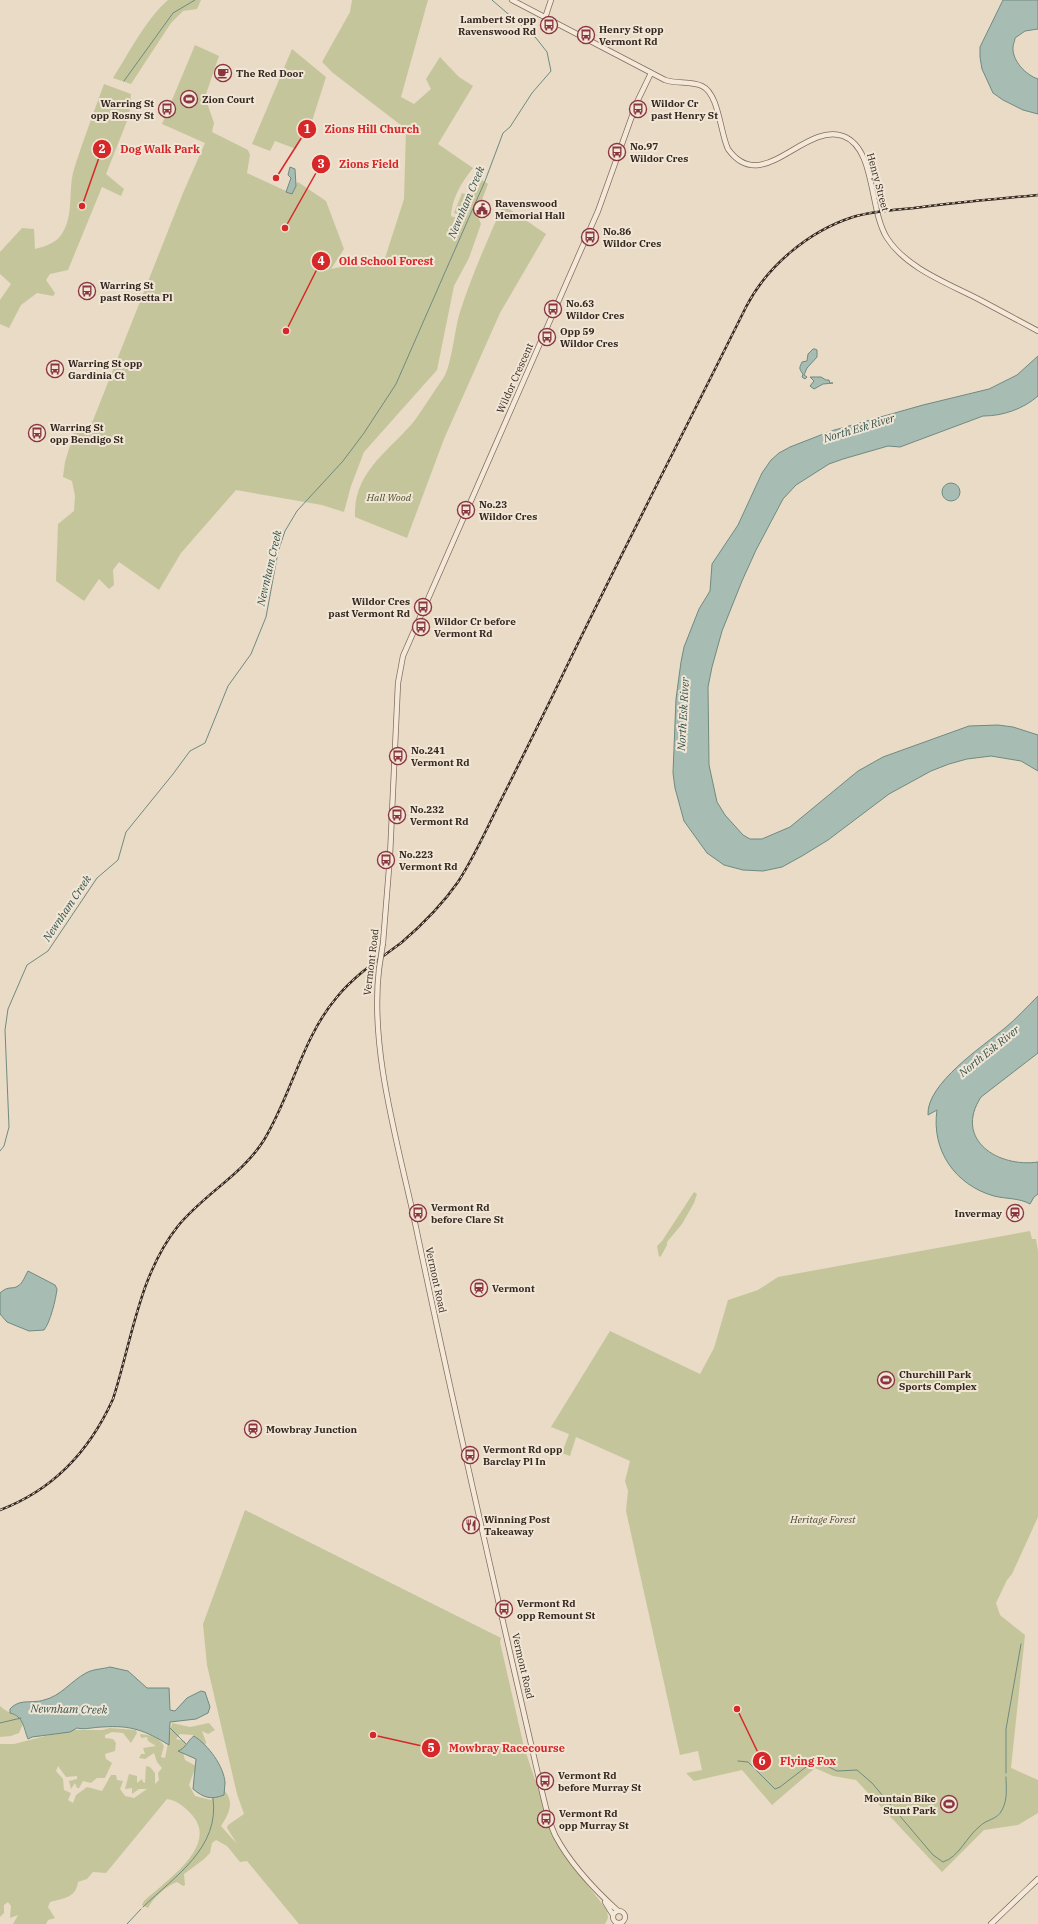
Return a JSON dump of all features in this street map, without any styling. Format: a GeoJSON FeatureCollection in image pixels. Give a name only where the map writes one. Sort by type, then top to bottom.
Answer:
{"type":"FeatureCollection","features":[{"type":"Feature","properties":{"kind":"main road"},"geometry":{"type":"LineString","coordinates":[[991,1924],[1038,1879]]}},
{"type":"Feature","properties":{"kind":"street","name":"Henry Street"},"geometry":{"type":"LineString","coordinates":[[512,0],[651,73],[673,83],[694,84],[706,89],[714,100],[728,149],[738,158],[748,163],[759,165],[769,163],[811,139],[824,134],[836,134],[848,138],[858,146],[864,157],[880,224],[887,238],[898,252],[922,269],[1038,331]]}},
{"type":"Feature","properties":{"kind":"street"},"geometry":{"type":"LineString","coordinates":[[545,18],[551,0]]}},
{"type":"Feature","properties":{"kind":"street","name":"Wildor Crescent"},"geometry":{"type":"LineString","coordinates":[[407,644],[428,604],[598,211],[637,102],[651,73]]}},
{"type":"Feature","properties":{"kind":"street","name":"Vermont Road"},"geometry":{"type":"LineString","coordinates":[[407,644],[398,683],[387,909],[379,969],[376,1011],[391,1110],[442,1352],[542,1796],[556,1837],[568,1855],[603,1897],[618,1911],[623,1913],[627,1924]]}},
{"type":"Feature","properties":{"kind":"street","name":"Vermont Road"},"geometry":{"type":"LineString","coordinates":[[603,1897],[613,1915],[614,1920],[619,1924],[624,1919]]}},
{"type":"Feature","properties":{"kind":"street"},"geometry":{"type":"LineString","coordinates":[[613,1915],[618,1911]]}},
{"type":"Feature","properties":{"kind":"green space"},"geometry":{"type":"Polygon","coordinates":[[[168,0],[201,0],[197,9],[183,11],[171,23],[131,84],[113,78],[145,26],[168,0]]]}},
{"type":"Feature","properties":{"kind":"green space"},"geometry":{"type":"Polygon","coordinates":[[[352,0],[428,0],[401,97],[414,104],[431,89],[426,79],[440,57],[459,77],[473,86],[438,144],[473,168],[458,190],[453,202],[451,216],[462,220],[472,197],[482,180],[488,184],[482,200],[485,203],[476,205],[475,209],[481,224],[469,258],[454,286],[437,370],[364,452],[351,486],[344,512],[322,505],[236,490],[181,553],[159,590],[119,562],[113,570],[114,585],[109,589],[99,579],[84,601],[56,581],[58,524],[74,511],[75,496],[72,481],[63,477],[65,462],[75,429],[88,433],[183,193],[205,143],[162,124],[195,45],[219,56],[205,97],[214,123],[212,132],[248,150],[250,155],[247,173],[286,191],[298,182],[326,201],[344,249],[331,269],[385,258],[404,199],[406,129],[333,73],[322,62],[350,12],[352,0]]]}},
{"type":"Feature","properties":{"kind":"green space"},"geometry":{"type":"Polygon","coordinates":[[[292,49],[326,77],[308,134],[302,134],[296,149],[275,141],[270,151],[252,144],[292,49]]]}},
{"type":"Feature","properties":{"kind":"green space"},"geometry":{"type":"Polygon","coordinates":[[[104,84],[131,94],[129,116],[106,174],[124,189],[121,196],[102,187],[68,270],[50,274],[46,280],[55,293],[53,296],[37,293],[21,305],[9,328],[0,324],[0,300],[11,284],[0,274],[0,252],[22,228],[34,229],[35,249],[47,245],[61,236],[69,217],[71,185],[74,169],[104,84]]]}},
{"type":"Feature","properties":{"kind":"green space"},"geometry":{"type":"Polygon","coordinates":[[[462,193],[471,196],[463,217],[454,213],[462,193]]]}},
{"type":"Feature","properties":{"kind":"green space","name":"Hall Wood"},"geometry":{"type":"Polygon","coordinates":[[[503,205],[546,234],[500,313],[444,439],[407,538],[355,517],[356,501],[360,487],[375,463],[415,420],[444,377],[449,365],[459,315],[480,259],[503,205]]]}},
{"type":"Feature","properties":{"kind":"green space"},"geometry":{"type":"Polygon","coordinates":[[[694,1192],[697,1194],[694,1203],[682,1224],[667,1242],[667,1245],[659,1257],[657,1246],[662,1241],[694,1192]]]}},
{"type":"Feature","properties":{"kind":"green space","name":"Heritage Forest"},"geometry":{"type":"Polygon","coordinates":[[[1030,1231],[1032,1239],[1036,1239],[1038,1251],[1038,1517],[1012,1574],[1007,1580],[996,1603],[1000,1615],[1025,1635],[1011,1768],[1038,1780],[1038,1813],[1018,1825],[984,1830],[942,1872],[856,1780],[833,1776],[815,1768],[772,1805],[742,1770],[694,1781],[686,1773],[702,1770],[698,1751],[680,1755],[626,1511],[628,1491],[625,1481],[630,1461],[576,1437],[570,1456],[562,1453],[569,1434],[551,1427],[610,1331],[700,1374],[714,1348],[728,1300],[758,1290],[778,1277],[1030,1231]]]}},
{"type":"Feature","properties":{"kind":"green space"},"geometry":{"type":"Polygon","coordinates":[[[245,1510],[501,1638],[500,1642],[524,1747],[553,1833],[572,1865],[607,1910],[608,1918],[605,1924],[299,1924],[247,1861],[240,1862],[227,1846],[216,1840],[212,1843],[210,1853],[184,1874],[185,1885],[183,1886],[177,1882],[164,1889],[156,1896],[148,1908],[142,1905],[144,1901],[175,1874],[186,1862],[194,1851],[199,1839],[199,1827],[192,1815],[181,1805],[167,1799],[106,1873],[93,1872],[87,1879],[78,1882],[75,1891],[72,1894],[50,1902],[48,1907],[55,1918],[48,1920],[46,1924],[13,1924],[18,1915],[10,1918],[11,1906],[8,1902],[4,1905],[4,1913],[0,1917],[0,1744],[14,1744],[69,1730],[102,1730],[110,1728],[136,1730],[137,1733],[131,1743],[123,1733],[112,1732],[105,1735],[105,1738],[113,1739],[116,1743],[115,1751],[105,1754],[106,1759],[112,1763],[105,1778],[97,1778],[91,1783],[83,1781],[79,1788],[77,1788],[75,1783],[71,1789],[69,1781],[77,1779],[77,1776],[66,1777],[58,1766],[56,1771],[63,1779],[64,1790],[71,1793],[68,1800],[73,1803],[76,1795],[87,1787],[102,1791],[111,1775],[116,1775],[117,1780],[123,1781],[120,1789],[125,1796],[134,1798],[147,1789],[139,1789],[132,1794],[132,1788],[125,1789],[129,1774],[137,1776],[137,1783],[142,1779],[145,1783],[146,1766],[150,1767],[155,1773],[155,1784],[159,1780],[158,1773],[162,1768],[157,1762],[154,1753],[145,1759],[139,1758],[141,1754],[145,1754],[143,1748],[156,1746],[148,1741],[147,1737],[141,1738],[140,1734],[151,1736],[160,1740],[164,1746],[161,1757],[165,1758],[172,1723],[190,1727],[209,1723],[215,1730],[208,1734],[202,1731],[206,1742],[205,1747],[201,1747],[193,1735],[180,1734],[176,1739],[185,1741],[186,1747],[183,1752],[185,1760],[196,1766],[189,1785],[195,1796],[211,1800],[218,1792],[224,1790],[227,1794],[230,1808],[221,1826],[237,1844],[227,1828],[228,1825],[244,1814],[237,1794],[207,1665],[203,1624],[245,1510]]]}},
{"type":"Feature","properties":{"kind":"green space"},"geometry":{"type":"Polygon","coordinates":[[[0,1706],[21,1720],[23,1724],[19,1733],[11,1736],[0,1737],[0,1706]]]}},
{"type":"Feature","properties":{"kind":"water"},"geometry":{"type":"Polygon","coordinates":[[[1003,0],[1038,0],[1038,29],[1025,31],[1015,38],[1013,52],[1021,67],[1033,77],[1038,79],[1038,114],[1023,110],[993,93],[982,69],[980,47],[1003,0]]]}},
{"type":"Feature","properties":{"kind":"water"},"geometry":{"type":"Polygon","coordinates":[[[290,167],[295,169],[296,186],[292,194],[286,192],[291,178],[288,175],[290,167]]]}},
{"type":"Feature","properties":{"kind":"water"},"geometry":{"type":"Polygon","coordinates":[[[813,349],[817,350],[817,357],[807,368],[804,375],[807,377],[805,379],[802,377],[803,374],[800,370],[800,366],[802,362],[807,361],[808,354],[813,349]]]}},
{"type":"Feature","properties":{"kind":"water","name":"North Esk River"},"geometry":{"type":"Polygon","coordinates":[[[1038,356],[1038,396],[1026,405],[998,415],[983,416],[900,447],[888,446],[843,459],[829,464],[796,485],[783,499],[756,550],[742,581],[722,631],[708,687],[709,765],[717,802],[725,815],[743,835],[750,839],[762,839],[790,827],[858,771],[883,757],[969,726],[998,725],[1013,727],[1038,735],[1038,771],[1021,761],[991,756],[967,759],[949,764],[931,771],[889,794],[828,840],[782,867],[763,871],[743,870],[724,865],[707,853],[684,821],[675,788],[673,773],[676,699],[684,647],[699,609],[710,591],[712,564],[738,525],[762,473],[771,460],[779,453],[790,447],[831,431],[923,405],[989,389],[1017,375],[1038,356]]]}},
{"type":"Feature","properties":{"kind":"water"},"geometry":{"type":"Polygon","coordinates":[[[810,377],[821,377],[829,380],[830,383],[833,383],[823,384],[814,389],[810,386],[814,381],[810,377]]]}},
{"type":"Feature","properties":{"kind":"water"},"geometry":{"type":"Polygon","coordinates":[[[951,483],[957,486],[960,492],[957,498],[951,501],[945,498],[942,492],[945,486],[951,483]]]}},
{"type":"Feature","properties":{"kind":"water","name":"North Esk River"},"geometry":{"type":"Polygon","coordinates":[[[1038,996],[1038,1053],[981,1097],[974,1112],[973,1126],[976,1138],[984,1148],[995,1155],[1023,1163],[1038,1162],[1038,1194],[1034,1197],[1030,1204],[994,1196],[980,1191],[957,1175],[942,1152],[938,1139],[936,1125],[937,1110],[928,1115],[930,1103],[936,1091],[946,1079],[970,1055],[1009,1024],[1038,996]]]}},
{"type":"Feature","properties":{"kind":"water"},"geometry":{"type":"Polygon","coordinates":[[[28,1271],[55,1285],[57,1289],[54,1305],[44,1330],[29,1331],[7,1322],[0,1314],[0,1293],[8,1288],[20,1285],[28,1271]]]}},
{"type":"Feature","properties":{"kind":"water"},"geometry":{"type":"Polygon","coordinates":[[[110,1667],[128,1671],[147,1688],[169,1688],[170,1710],[175,1711],[187,1698],[201,1691],[205,1692],[210,1707],[208,1713],[196,1719],[170,1722],[169,1745],[144,1732],[121,1727],[77,1728],[70,1732],[32,1737],[28,1739],[21,1720],[10,1713],[10,1709],[22,1702],[40,1701],[50,1698],[61,1692],[86,1673],[110,1667]]]}},
{"type":"Feature","properties":{"kind":"water"},"geometry":{"type":"Polygon","coordinates":[[[194,1736],[210,1750],[222,1770],[225,1783],[224,1795],[211,1798],[204,1796],[193,1789],[196,1759],[178,1751],[183,1748],[194,1736]]]}},
{"type":"Feature","properties":{"kind":"waterway"},"geometry":{"type":"LineString","coordinates":[[124,81],[173,13],[195,0]]}},
{"type":"Feature","properties":{"kind":"waterway","name":"Newnham Creek"},"geometry":{"type":"LineString","coordinates":[[0,1151],[4,1146],[9,1127],[5,1030],[8,1009],[27,965],[48,951],[97,878],[118,860],[126,832],[190,751],[205,743],[228,686],[251,654],[266,617],[278,552],[285,531],[297,511],[343,461],[364,433],[396,384],[485,181],[503,133],[510,127],[532,93],[551,71],[547,52],[536,38],[492,0]]}},
{"type":"Feature","properties":{"kind":"waterway"},"geometry":{"type":"LineString","coordinates":[[1006,1773],[1006,1729],[1021,1644]]}},
{"type":"Feature","properties":{"kind":"waterway","name":"Newnham Creek"},"geometry":{"type":"LineString","coordinates":[[0,1723],[21,1718]]}},
{"type":"Feature","properties":{"kind":"waterway","name":"Newnham Creek"},"geometry":{"type":"LineString","coordinates":[[170,1728],[186,1744]]}},
{"type":"Feature","properties":{"kind":"waterway"},"geometry":{"type":"LineString","coordinates":[[738,1761],[748,1762],[775,1789],[780,1787],[815,1760],[837,1771],[857,1770],[872,1783],[933,1855],[943,1862],[954,1856],[975,1830],[986,1822],[995,1818],[1000,1813],[1006,1798],[1006,1777]]}},
{"type":"Feature","properties":{"kind":"waterway","name":"Newnham Creek"},"geometry":{"type":"LineString","coordinates":[[143,1907],[193,1860],[202,1846],[210,1832],[213,1816],[213,1798]]}},
{"type":"Feature","properties":{"kind":"waterway","name":"Newnham Creek"},"geometry":{"type":"LineString","coordinates":[[127,1924],[141,1909]]}},
{"type":"Feature","properties":{"kind":"railway"},"geometry":{"type":"LineString","coordinates":[[0,1510],[19,1502],[53,1480],[68,1466],[93,1435],[104,1418],[113,1399],[145,1287],[154,1265],[165,1245],[178,1226],[188,1215],[245,1164],[264,1140],[274,1122],[315,1030],[337,997],[359,975],[401,943],[424,922],[458,882],[474,855],[746,307],[765,278],[777,264],[805,241],[821,231],[853,217],[884,211],[1038,195]]}},
{"type":"Feature","properties":{"kind":"place","name":"Lambert St opp Ravenswood Rd"},"geometry":{"type":"Point","coordinates":[549,25]}},
{"type":"Feature","properties":{"kind":"place","name":"Henry St opp Vermont Rd"},"geometry":{"type":"Point","coordinates":[586,35]}},
{"type":"Feature","properties":{"kind":"place","name":"The Red Door"},"geometry":{"type":"Point","coordinates":[223,73]}},
{"type":"Feature","properties":{"kind":"place","name":"Zion Court"},"geometry":{"type":"Point","coordinates":[189,99]}},
{"type":"Feature","properties":{"kind":"place","name":"Warring St opp Rosny St"},"geometry":{"type":"Point","coordinates":[167,109]}},
{"type":"Feature","properties":{"kind":"place","name":"Wildor Cr past Henry St"},"geometry":{"type":"Point","coordinates":[638,109]}},
{"type":"Feature","properties":{"kind":"place","name":"No.97 Wildor Cres"},"geometry":{"type":"Point","coordinates":[617,152]}},
{"type":"Feature","properties":{"kind":"place","name":"Zions Hill Church"},"geometry":{"type":"Point","coordinates":[276,178]}},
{"type":"Feature","properties":{"kind":"place","name":"Dog Walk Park"},"geometry":{"type":"Point","coordinates":[82,206]}},
{"type":"Feature","properties":{"kind":"place","name":"Ravenswood Memorial Hall"},"geometry":{"type":"Point","coordinates":[482,209]}},
{"type":"Feature","properties":{"kind":"place","name":"Zions Field"},"geometry":{"type":"Point","coordinates":[285,228]}},
{"type":"Feature","properties":{"kind":"place","name":"No.86 Wildor Cres"},"geometry":{"type":"Point","coordinates":[590,237]}},
{"type":"Feature","properties":{"kind":"place","name":"Warring St past Rosetta Pl"},"geometry":{"type":"Point","coordinates":[87,291]}},
{"type":"Feature","properties":{"kind":"place","name":"No.63 Wildor Cres"},"geometry":{"type":"Point","coordinates":[553,309]}},
{"type":"Feature","properties":{"kind":"place","name":"Old School Forest"},"geometry":{"type":"Point","coordinates":[286,331]}},
{"type":"Feature","properties":{"kind":"place","name":"Opp 59 Wildor Cres"},"geometry":{"type":"Point","coordinates":[547,337]}},
{"type":"Feature","properties":{"kind":"place","name":"Warring St opp Gardinia Ct"},"geometry":{"type":"Point","coordinates":[55,369]}},
{"type":"Feature","properties":{"kind":"place","name":"Warring St opp Bendigo St"},"geometry":{"type":"Point","coordinates":[37,433]}},
{"type":"Feature","properties":{"kind":"place","name":"No.23 Wildor Cres"},"geometry":{"type":"Point","coordinates":[466,510]}},
{"type":"Feature","properties":{"kind":"place","name":"Wildor Cres past Vermont Rd"},"geometry":{"type":"Point","coordinates":[423,607]}},
{"type":"Feature","properties":{"kind":"place","name":"Wildor Cr before Vermont Rd"},"geometry":{"type":"Point","coordinates":[421,627]}},
{"type":"Feature","properties":{"kind":"place","name":"No.241 Vermont Rd"},"geometry":{"type":"Point","coordinates":[398,756]}},
{"type":"Feature","properties":{"kind":"place","name":"No.232 Vermont Rd"},"geometry":{"type":"Point","coordinates":[397,815]}},
{"type":"Feature","properties":{"kind":"place","name":"No.223 Vermont Rd"},"geometry":{"type":"Point","coordinates":[386,860]}},
{"type":"Feature","properties":{"kind":"place","name":"Vermont Rd before Clare St"},"geometry":{"type":"Point","coordinates":[418,1213]}},
{"type":"Feature","properties":{"kind":"place","name":"Invermay"},"geometry":{"type":"Point","coordinates":[1015,1213]}},
{"type":"Feature","properties":{"kind":"place","name":"Vermont"},"geometry":{"type":"Point","coordinates":[479,1288]}},
{"type":"Feature","properties":{"kind":"place","name":"Churchill Park Sports Complex"},"geometry":{"type":"Point","coordinates":[886,1380]}},
{"type":"Feature","properties":{"kind":"place","name":"Mowbray Junction"},"geometry":{"type":"Point","coordinates":[253,1429]}},
{"type":"Feature","properties":{"kind":"place","name":"Vermont Rd opp Barclay Pl In"},"geometry":{"type":"Point","coordinates":[470,1455]}},
{"type":"Feature","properties":{"kind":"place","name":"Winning Post Takeaway"},"geometry":{"type":"Point","coordinates":[471,1525]}},
{"type":"Feature","properties":{"kind":"place","name":"Vermont Rd opp Remount St"},"geometry":{"type":"Point","coordinates":[504,1609]}},
{"type":"Feature","properties":{"kind":"place","name":"Flying Fox"},"geometry":{"type":"Point","coordinates":[737,1709]}},
{"type":"Feature","properties":{"kind":"place","name":"Mowbray Racecourse"},"geometry":{"type":"Point","coordinates":[373,1735]}},
{"type":"Feature","properties":{"kind":"place","name":"Vermont Rd before Murray St"},"geometry":{"type":"Point","coordinates":[545,1781]}},
{"type":"Feature","properties":{"kind":"place","name":"Mountain Bike Stunt Park"},"geometry":{"type":"Point","coordinates":[949,1804]}},
{"type":"Feature","properties":{"kind":"place","name":"Vermont Rd opp Murray St"},"geometry":{"type":"Point","coordinates":[546,1819]}}]}
